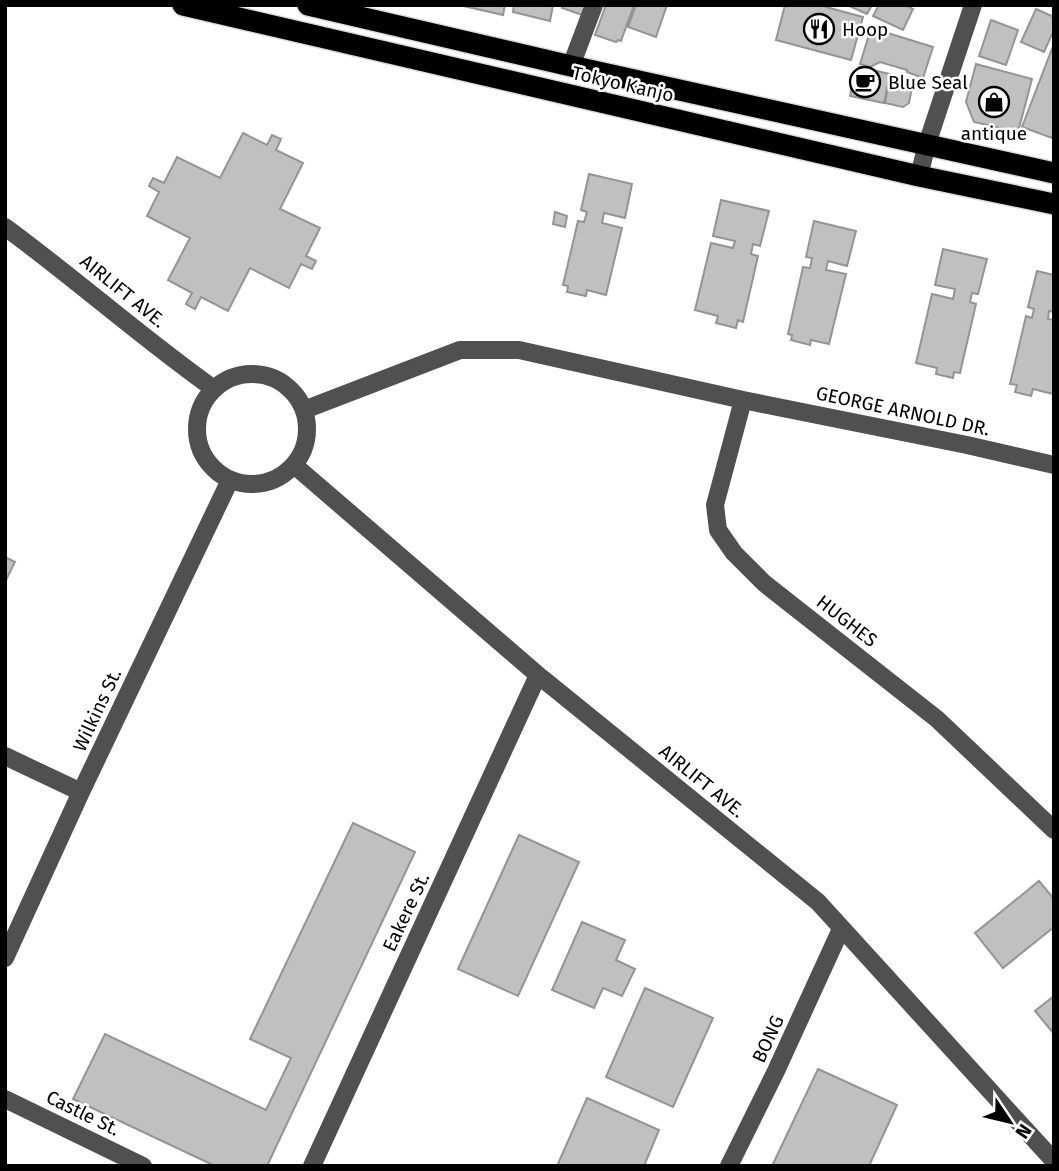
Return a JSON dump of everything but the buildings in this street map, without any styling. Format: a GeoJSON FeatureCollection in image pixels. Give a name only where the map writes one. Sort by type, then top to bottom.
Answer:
{"type":"FeatureCollection","features":[{"type":"Feature","properties":{"kind":"highway","name":"Tokyo Kanjo"},"geometry":{"type":"LineString","coordinates":[[183,5],[919,176],[1054,204]]}},
{"type":"Feature","properties":{"kind":"highway","name":"Tokyo Kanjo"},"geometry":{"type":"LineString","coordinates":[[308,5],[1054,173]]}},
{"type":"Feature","properties":{"kind":"street"},"geometry":{"type":"LineString","coordinates":[[571,66],[594,5]]}},
{"type":"Feature","properties":{"kind":"street"},"geometry":{"type":"LineString","coordinates":[[919,176],[973,5]]}},
{"type":"Feature","properties":{"kind":"street","name":"AIRLIFT AVE."},"geometry":{"type":"LineString","coordinates":[[5,227],[214,389]]}},
{"type":"Feature","properties":{"kind":"street","name":"GEORGE ARNOLD DR."},"geometry":{"type":"LineString","coordinates":[[304,410],[460,350],[519,350],[1054,465]]}},
{"type":"Feature","properties":{"kind":"street"},"geometry":{"type":"LineString","coordinates":[[265,375],[278,380],[298,398],[304,410],[307,439],[302,453],[284,475],[257,485],[230,480],[214,470],[203,456],[197,439],[200,412],[214,389],[238,376],[265,375]]}},
{"type":"Feature","properties":{"kind":"street","name":"HUGHES"},"geometry":{"type":"LineString","coordinates":[[743,400],[715,505],[718,530],[734,553],[764,583],[937,719],[1054,830]]}},
{"type":"Feature","properties":{"kind":"street","name":"AIRLIFT AVE."},"geometry":{"type":"LineString","coordinates":[[294,465],[538,676],[818,902],[1054,1161]]}},
{"type":"Feature","properties":{"kind":"street","name":"Wilkins St."},"geometry":{"type":"LineString","coordinates":[[5,958],[230,480]]}},
{"type":"Feature","properties":{"kind":"street","name":"Eakere St."},"geometry":{"type":"LineString","coordinates":[[312,1166],[538,676]]}},
{"type":"Feature","properties":{"kind":"street"},"geometry":{"type":"LineString","coordinates":[[5,756],[81,792]]}},
{"type":"Feature","properties":{"kind":"street","name":"BONG"},"geometry":{"type":"LineString","coordinates":[[729,1166],[841,929]]}},
{"type":"Feature","properties":{"kind":"street","name":"Castle St."},"geometry":{"type":"LineString","coordinates":[[5,1099],[143,1166]]}},
{"type":"Feature","properties":{"kind":"place","name":"Hoop"},"geometry":{"type":"Point","coordinates":[819,29]}},
{"type":"Feature","properties":{"kind":"place","name":"Blue Seal"},"geometry":{"type":"Point","coordinates":[865,82]}},
{"type":"Feature","properties":{"kind":"place","name":"antique"},"geometry":{"type":"Point","coordinates":[994,102]}}]}
